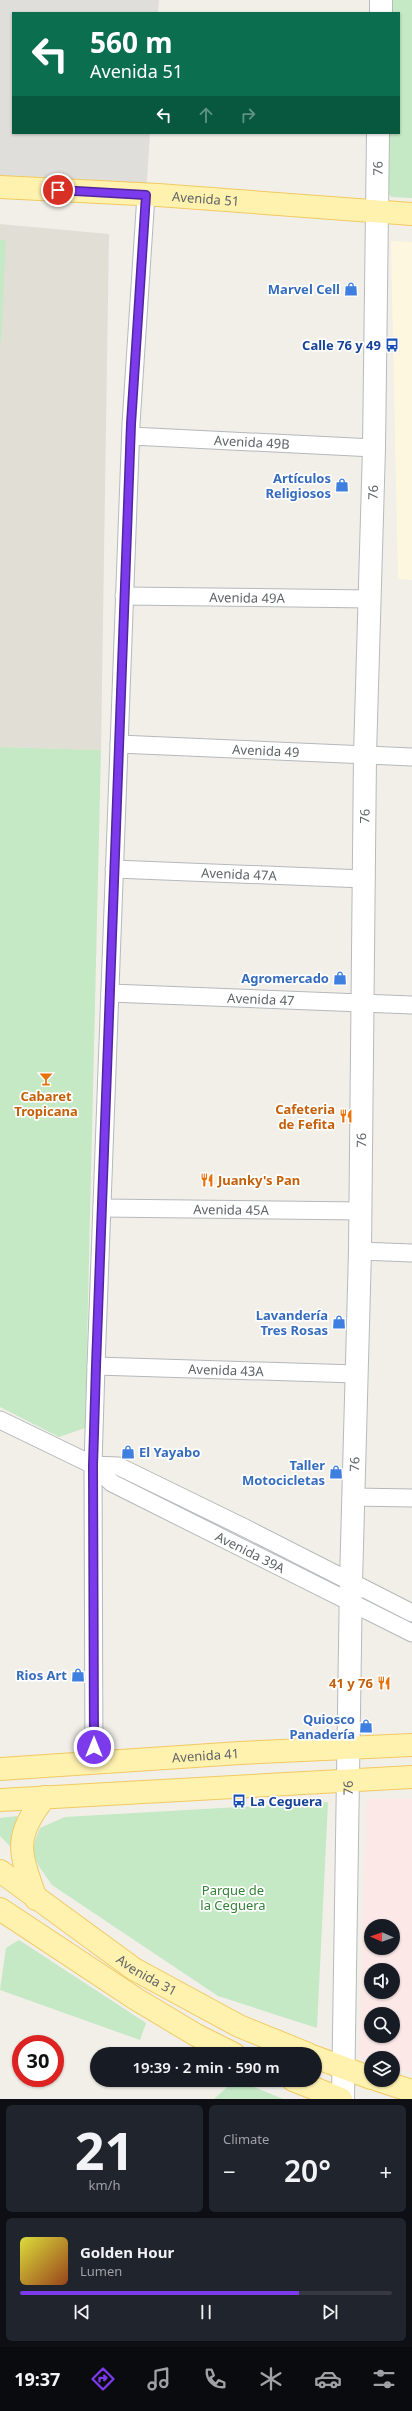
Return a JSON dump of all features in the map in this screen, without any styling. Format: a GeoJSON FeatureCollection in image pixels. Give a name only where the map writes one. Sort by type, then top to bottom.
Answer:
{"type":"FeatureCollection","features":[{"type":"Feature","properties":{"kind":"main road","name":"Avenida 51"},"geometry":{"type":"LineString","coordinates":[[0,187],[146,195],[412,214]]}},
{"type":"Feature","properties":{"kind":"main road","name":"Avenida 41"},"geometry":{"type":"LineString","coordinates":[[0,1769],[350,1747],[412,1745]]}},
{"type":"Feature","properties":{"kind":"main road"},"geometry":{"type":"LineString","coordinates":[[0,1800],[412,1777]]}},
{"type":"Feature","properties":{"kind":"main road"},"geometry":{"type":"LineString","coordinates":[[36,1899],[22,1858],[22,1836],[32,1814],[45,1797]]}},
{"type":"Feature","properties":{"kind":"main road","name":"Avenida 31"},"geometry":{"type":"LineString","coordinates":[[0,1872],[134,1969],[239,2026],[291,2047]]}},
{"type":"Feature","properties":{"kind":"main road","name":"Avenida 31"},"geometry":{"type":"LineString","coordinates":[[0,1910],[136,1999],[196,2035],[220,2047]]}},
{"type":"Feature","properties":{"kind":"main road"},"geometry":{"type":"LineString","coordinates":[[322,2060],[364,2075]]}},
{"type":"Feature","properties":{"kind":"main road"},"geometry":{"type":"LineString","coordinates":[[311,2087],[342,2099]]}},
{"type":"Feature","properties":{"kind":"main road"},"geometry":{"type":"LineString","coordinates":[[400,2087],[412,2091]]}},
{"type":"Feature","properties":{"kind":"street"},"geometry":{"type":"LineString","coordinates":[[381,0],[381,12]]}},
{"type":"Feature","properties":{"kind":"street","name":"76"},"geometry":{"type":"LineString","coordinates":[[342,2099],[364,2075],[349,1780],[351,1592],[360,1251],[365,755],[374,448],[378,134]]}},
{"type":"Feature","properties":{"kind":"street"},"geometry":{"type":"LineString","coordinates":[[94,1762],[93,1465],[96,1366],[124,596],[131,436],[146,195]]}},
{"type":"Feature","properties":{"kind":"street","name":"Avenida 49B"},"geometry":{"type":"LineString","coordinates":[[131,436],[374,448]]}},
{"type":"Feature","properties":{"kind":"street","name":"Avenida 49A"},"geometry":{"type":"LineString","coordinates":[[124,596],[370,599]]}},
{"type":"Feature","properties":{"kind":"street","name":"Avenida 49"},"geometry":{"type":"LineString","coordinates":[[119,744],[412,756]]}},
{"type":"Feature","properties":{"kind":"street","name":"Avenida 47A"},"geometry":{"type":"LineString","coordinates":[[114,869],[364,879]]}},
{"type":"Feature","properties":{"kind":"street","name":"Avenida 47"},"geometry":{"type":"LineString","coordinates":[[110,993],[412,1006]]}},
{"type":"Feature","properties":{"kind":"street","name":"Avenida 45A"},"geometry":{"type":"LineString","coordinates":[[102,1208],[360,1211]]}},
{"type":"Feature","properties":{"kind":"street"},"geometry":{"type":"LineString","coordinates":[[360,1251],[412,1253]]}},
{"type":"Feature","properties":{"kind":"street","name":"Avenida 43A"},"geometry":{"type":"LineString","coordinates":[[96,1366],[356,1374]]}},
{"type":"Feature","properties":{"kind":"street","name":"Avenida 39A"},"geometry":{"type":"LineString","coordinates":[[0,1420],[93,1465],[118,1466],[351,1592],[412,1633]]}},
{"type":"Feature","properties":{"kind":"street"},"geometry":{"type":"LineString","coordinates":[[353,1497],[412,1498]]}},
{"type":"Feature","properties":{"kind":"street","name":"Avenida 39A"},"geometry":{"type":"LineString","coordinates":[[351,1592],[412,1613]]}},
{"type":"Feature","properties":{"kind":"shaded area"},"geometry":{"type":"Polygon","coordinates":[[[0,0],[159,0],[158,12],[12,12],[12,134],[150,134],[146,195],[0,187],[0,0]]]}},
{"type":"Feature","properties":{"kind":"shaded area"},"geometry":{"type":"Polygon","coordinates":[[[0,224],[109,234],[101,750],[0,747],[0,224]]]}},
{"type":"Feature","properties":{"kind":"shaded area"},"geometry":{"type":"Polygon","coordinates":[[[391,241],[412,242],[412,580],[398,579],[391,241]]]}},
{"type":"Feature","properties":{"kind":"shaded area"},"geometry":{"type":"Polygon","coordinates":[[[367,1799],[412,1799],[412,2073],[400,2070],[400,2051],[364,2051],[364,2060],[359,2059],[367,1799]]]}},
{"type":"Feature","properties":{"kind":"green space"},"geometry":{"type":"Polygon","coordinates":[[[390,0],[412,0],[412,198],[391,197],[387,189],[388,134],[400,134],[400,12],[390,12],[390,0]]]}},
{"type":"Feature","properties":{"kind":"green space"},"geometry":{"type":"Polygon","coordinates":[[[0,240],[6,240],[1,342],[0,342],[0,240]]]}},
{"type":"Feature","properties":{"kind":"green space","name":"Cabaret Tropicana"},"geometry":{"type":"Polygon","coordinates":[[[0,747],[101,750],[85,1428],[59,1437],[0,1407],[0,747]]]}},
{"type":"Feature","properties":{"kind":"green space","name":"Parque de la Ceguera"},"geometry":{"type":"Polygon","coordinates":[[[328,1802],[317,2028],[218,1996],[52,1885],[35,1858],[34,1845],[40,1828],[65,1817],[328,1802]]]}},
{"type":"Feature","properties":{"kind":"green space"},"geometry":{"type":"Polygon","coordinates":[[[17,1816],[11,1847],[0,1836],[0,1818],[17,1816]]]}},
{"type":"Feature","properties":{"kind":"green space"},"geometry":{"type":"Polygon","coordinates":[[[19,1940],[146,2023],[140,2040],[0,1990],[6,1948],[19,1940]]]}},
{"type":"Feature","properties":{"kind":"green space"},"geometry":{"type":"Polygon","coordinates":[[[227,2087],[254,2087],[283,2099],[214,2099],[227,2087]]]}},
{"type":"Feature","properties":{"kind":"place","name":"Marvel Cell"},"geometry":{"type":"Point","coordinates":[351,289]}},
{"type":"Feature","properties":{"kind":"place","name":"Calle 76 y 49"},"geometry":{"type":"Point","coordinates":[392,345]}},
{"type":"Feature","properties":{"kind":"place","name":"Artículos Religiosos"},"geometry":{"type":"Point","coordinates":[342,485]}},
{"type":"Feature","properties":{"kind":"place","name":"Agromercado"},"geometry":{"type":"Point","coordinates":[340,978]}},
{"type":"Feature","properties":{"kind":"place","name":"Cabaret Tropicana"},"geometry":{"type":"Point","coordinates":[46,1079]}},
{"type":"Feature","properties":{"kind":"place","name":"Cafeteria de Fefita"},"geometry":{"type":"Point","coordinates":[346,1116]}},
{"type":"Feature","properties":{"kind":"place","name":"Juanky's Pan"},"geometry":{"type":"Point","coordinates":[207,1180]}},
{"type":"Feature","properties":{"kind":"place","name":"Lavandería Tres Rosas"},"geometry":{"type":"Point","coordinates":[339,1322]}},
{"type":"Feature","properties":{"kind":"place","name":"El Yayabo"},"geometry":{"type":"Point","coordinates":[128,1452]}},
{"type":"Feature","properties":{"kind":"place","name":"Taller Motocicletas"},"geometry":{"type":"Point","coordinates":[336,1472]}},
{"type":"Feature","properties":{"kind":"place","name":"Rios Art"},"geometry":{"type":"Point","coordinates":[78,1675]}},
{"type":"Feature","properties":{"kind":"place","name":"41 y 76"},"geometry":{"type":"Point","coordinates":[384,1683]}},
{"type":"Feature","properties":{"kind":"place","name":"Quiosco Panadería"},"geometry":{"type":"Point","coordinates":[366,1726]}},
{"type":"Feature","properties":{"kind":"place","name":"La Ceguera"},"geometry":{"type":"Point","coordinates":[239,1801]}},
{"type":"Feature","properties":{"kind":"route"},"geometry":{"type":"LineString","coordinates":[[58,190],[146,195],[131,424],[96,1366],[93,1465],[94,1747]]}}]}
